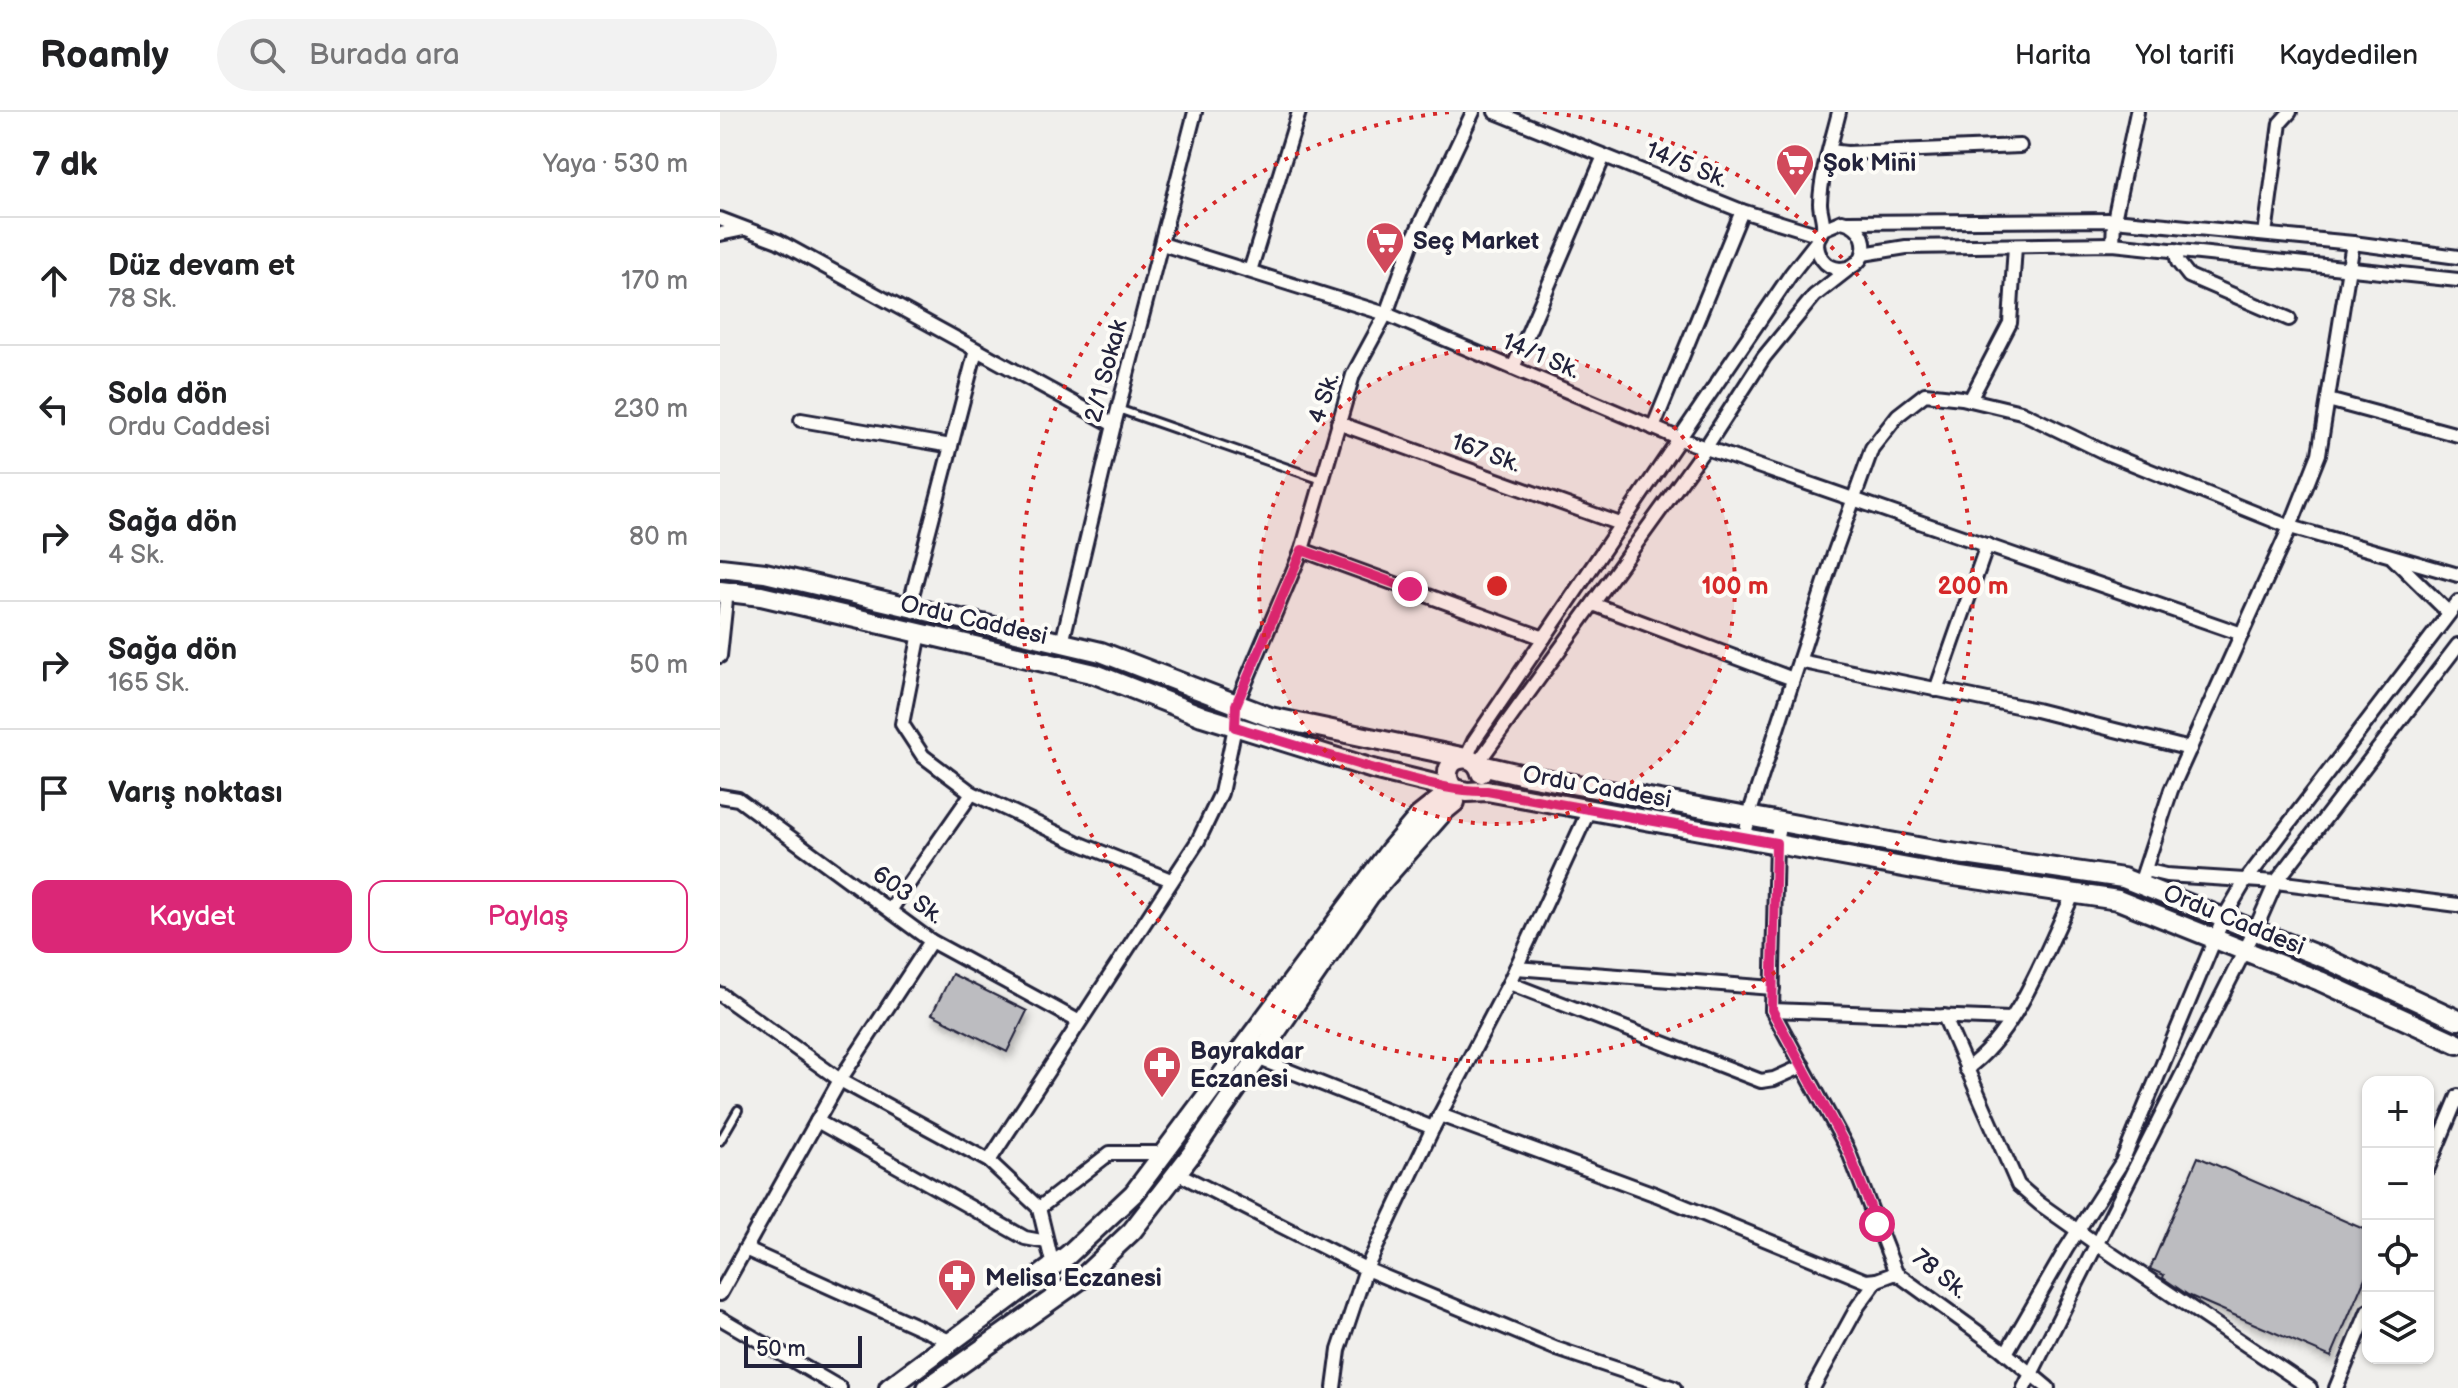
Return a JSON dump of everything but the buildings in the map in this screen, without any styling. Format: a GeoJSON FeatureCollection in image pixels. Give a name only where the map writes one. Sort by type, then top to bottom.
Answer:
{"type":"FeatureCollection","features":[{"type":"Feature","properties":{"kind":"main road","name":"Ordu Caddesi"},"geometry":{"type":"LineString","coordinates":[[724,568],[765,573],[1101,652],[1270,717],[1528,776],[1945,852],[2123,878],[2143,877],[2224,917],[2329,960],[2458,1020]]}},
{"type":"Feature","properties":{"kind":"main road"},"geometry":{"type":"LineString","coordinates":[[724,568],[724,591]]}},
{"type":"Feature","properties":{"kind":"main road","name":"Ordu Caddesi"},"geometry":{"type":"LineString","coordinates":[[724,591],[1095,674],[1235,727],[1373,769],[1465,790],[1487,791],[1941,874],[2118,900],[2320,981],[2458,1044]]}},
{"type":"Feature","properties":{"kind":"main road"},"geometry":{"type":"LineString","coordinates":[[912,631],[917,609]]}},
{"type":"Feature","properties":{"kind":"main road"},"geometry":{"type":"LineString","coordinates":[[1057,664],[1062,643]]}},
{"type":"Feature","properties":{"kind":"main road"},"geometry":{"type":"LineString","coordinates":[[889,1388],[1053,1266],[1134,1193],[1391,849],[1419,816],[1465,790],[1480,780],[1471,761],[1458,759],[1449,767],[1448,781],[1465,790]]}},
{"type":"Feature","properties":{"kind":"main road"},"geometry":{"type":"LineString","coordinates":[[927,1388],[1081,1279],[1132,1231],[1177,1173],[1370,895],[1465,790]]}},
{"type":"Feature","properties":{"kind":"street","name":"2/1 Sokak"},"geometry":{"type":"LineString","coordinates":[[1062,643],[1118,409],[1195,112]]}},
{"type":"Feature","properties":{"kind":"street"},"geometry":{"type":"LineString","coordinates":[[1250,271],[1299,112]]}},
{"type":"Feature","properties":{"kind":"street","name":"4 Sk."},"geometry":{"type":"LineString","coordinates":[[1236,705],[1302,550],[1353,375],[1386,314],[1413,239],[1473,112]]}},
{"type":"Feature","properties":{"kind":"street","name":"14/5 Sk."},"geometry":{"type":"LineString","coordinates":[[1495,112],[1742,211],[1820,235]]}},
{"type":"Feature","properties":{"kind":"street"},"geometry":{"type":"LineString","coordinates":[[1839,112],[1820,202],[1820,257],[1825,263],[1840,269],[1859,259],[1906,247],[2113,244],[2458,280]]}},
{"type":"Feature","properties":{"kind":"street"},"geometry":{"type":"LineString","coordinates":[[2113,244],[2114,220],[2137,112]]}},
{"type":"Feature","properties":{"kind":"street"},"geometry":{"type":"LineString","coordinates":[[2265,234],[2280,123],[2290,112]]}},
{"type":"Feature","properties":{"kind":"street"},"geometry":{"type":"LineString","coordinates":[[1830,151],[1847,153],[2020,146]]}},
{"type":"Feature","properties":{"kind":"street"},"geometry":{"type":"LineString","coordinates":[[1513,368],[1604,156]]}},
{"type":"Feature","properties":{"kind":"street"},"geometry":{"type":"LineString","coordinates":[[1653,428],[1742,211]]}},
{"type":"Feature","properties":{"kind":"street"},"geometry":{"type":"LineString","coordinates":[[720,219],[778,241],[1114,425]]}},
{"type":"Feature","properties":{"kind":"street"},"geometry":{"type":"LineString","coordinates":[[1471,761],[1474,741],[1620,524],[1820,235],[1835,222],[2114,220],[2353,243],[2458,257]]}},
{"type":"Feature","properties":{"kind":"street"},"geometry":{"type":"LineString","coordinates":[[1471,761],[1593,604],[1706,447],[1764,357],[1814,296],[1859,259],[1864,239],[1861,231],[1848,222]]}},
{"type":"Feature","properties":{"kind":"street"},"geometry":{"type":"LineString","coordinates":[[720,234],[746,229]]}},
{"type":"Feature","properties":{"kind":"street"},"geometry":{"type":"LineString","coordinates":[[2353,243],[2319,454],[2290,527],[2171,790],[2143,877],[2166,875],[2276,882],[2458,905]]}},
{"type":"Feature","properties":{"kind":"street","name":"14/1 Sk."},"geometry":{"type":"LineString","coordinates":[[1162,244],[1386,314],[1680,439],[2242,634]]}},
{"type":"Feature","properties":{"kind":"street"},"geometry":{"type":"LineString","coordinates":[[1970,400],[2010,323],[2015,246]]}},
{"type":"Feature","properties":{"kind":"street"},"geometry":{"type":"LineString","coordinates":[[2175,250],[2178,262],[2189,276],[2289,319]]}},
{"type":"Feature","properties":{"kind":"street"},"geometry":{"type":"LineString","coordinates":[[917,609],[951,446],[976,350]]}},
{"type":"Feature","properties":{"kind":"street"},"geometry":{"type":"LineString","coordinates":[[1745,837],[1749,815],[1793,679],[1872,448],[1898,415],[1925,394],[2021,412],[2106,453],[2290,527],[2458,575]]}},
{"type":"Feature","properties":{"kind":"street"},"geometry":{"type":"LineString","coordinates":[[2328,400],[2458,435]]}},
{"type":"Feature","properties":{"kind":"street"},"geometry":{"type":"LineString","coordinates":[[801,420],[951,446]]}},
{"type":"Feature","properties":{"kind":"street","name":"167 Sk."},"geometry":{"type":"LineString","coordinates":[[1338,423],[1620,524]]}},
{"type":"Feature","properties":{"kind":"street"},"geometry":{"type":"LineString","coordinates":[[1936,690],[1987,545]]}},
{"type":"Feature","properties":{"kind":"street"},"geometry":{"type":"LineString","coordinates":[[1302,550],[1544,638]]}},
{"type":"Feature","properties":{"kind":"street"},"geometry":{"type":"LineString","coordinates":[[2391,556],[2449,613]]}},
{"type":"Feature","properties":{"kind":"street"},"geometry":{"type":"LineString","coordinates":[[720,656],[724,591]]}},
{"type":"Feature","properties":{"kind":"street"},"geometry":{"type":"LineString","coordinates":[[2006,1353],[2122,1162],[2224,917],[2246,880],[2458,602]]}},
{"type":"Feature","properties":{"kind":"street"},"geometry":{"type":"LineString","coordinates":[[1593,604],[1793,679]]}},
{"type":"Feature","properties":{"kind":"street"},"geometry":{"type":"LineString","coordinates":[[912,631],[902,724],[923,756],[972,793],[1076,842],[1171,880]]}},
{"type":"Feature","properties":{"kind":"street"},"geometry":{"type":"LineString","coordinates":[[2024,1388],[2255,930],[2276,882],[2458,645]]}},
{"type":"Feature","properties":{"kind":"street"},"geometry":{"type":"LineString","coordinates":[[1799,661],[2036,710],[2190,749]]}},
{"type":"Feature","properties":{"kind":"street"},"geometry":{"type":"LineString","coordinates":[[989,1161],[1198,841],[1221,793],[1235,727],[1236,705]]}},
{"type":"Feature","properties":{"kind":"street"},"geometry":{"type":"LineString","coordinates":[[891,909],[972,793]]}},
{"type":"Feature","properties":{"kind":"street","name":"603 Sk."},"geometry":{"type":"LineString","coordinates":[[720,796],[738,799],[931,941],[1078,1021]]}},
{"type":"Feature","properties":{"kind":"street"},"geometry":{"type":"LineString","coordinates":[[1334,1388],[1339,1350],[1366,1269],[1433,1128],[1509,983],[1589,810]]}},
{"type":"Feature","properties":{"kind":"street"},"geometry":{"type":"LineString","coordinates":[[1780,821],[1776,843],[1772,1010],[2010,1019]]}},
{"type":"Feature","properties":{"kind":"street"},"geometry":{"type":"LineString","coordinates":[[1966,1069],[1984,1056],[2019,1005],[2074,893]]}},
{"type":"Feature","properties":{"kind":"street"},"geometry":{"type":"LineString","coordinates":[[720,1294],[840,1080],[931,941]]}},
{"type":"Feature","properties":{"kind":"street"},"geometry":{"type":"LineString","coordinates":[[1516,968],[1773,988]]}},
{"type":"Feature","properties":{"kind":"street"},"geometry":{"type":"LineString","coordinates":[[1509,983],[1761,1081],[1774,1079],[1803,1066]]}},
{"type":"Feature","properties":{"kind":"street"},"geometry":{"type":"LineString","coordinates":[[720,994],[840,1080],[989,1161],[1039,1208],[1053,1266]]}},
{"type":"Feature","properties":{"kind":"street","name":"78 Sk."},"geometry":{"type":"LineString","coordinates":[[1772,1010],[1848,1150],[1896,1273],[2006,1353],[2048,1388]]}},
{"type":"Feature","properties":{"kind":"street"},"geometry":{"type":"LineString","coordinates":[[1944,1016],[2018,1185],[2098,1245],[2310,1388]]}},
{"type":"Feature","properties":{"kind":"street"},"geometry":{"type":"LineString","coordinates":[[1257,1058],[1433,1128]]}},
{"type":"Feature","properties":{"kind":"street"},"geometry":{"type":"LineString","coordinates":[[2434,1154],[2458,1096]]}},
{"type":"Feature","properties":{"kind":"street"},"geometry":{"type":"LineString","coordinates":[[1440,1115],[1657,1195],[1866,1281],[1896,1273]]}},
{"type":"Feature","properties":{"kind":"street"},"geometry":{"type":"LineString","coordinates":[[817,1121],[1025,1238],[1047,1242]]}},
{"type":"Feature","properties":{"kind":"street"},"geometry":{"type":"LineString","coordinates":[[1039,1208],[1110,1153],[1164,1153]]}},
{"type":"Feature","properties":{"kind":"street"},"geometry":{"type":"LineString","coordinates":[[1177,1173],[1366,1269],[1557,1349],[1674,1388]]}},
{"type":"Feature","properties":{"kind":"street"},"geometry":{"type":"LineString","coordinates":[[745,1249],[952,1342]]}},
{"type":"Feature","properties":{"kind":"street"},"geometry":{"type":"LineString","coordinates":[[1813,1388],[1858,1306],[1877,1280]]}},
{"type":"Feature","properties":{"kind":"street"},"geometry":{"type":"LineString","coordinates":[[720,1318],[840,1388]]}},
{"type":"Feature","properties":{"kind":"street"},"geometry":{"type":"LineString","coordinates":[[2336,1388],[2362,1325]]}},
{"type":"Feature","properties":{"kind":"lane"},"geometry":{"type":"LineString","coordinates":[[1118,409],[1322,480]]}},
{"type":"Feature","properties":{"kind":"lane"},"geometry":{"type":"LineString","coordinates":[[720,1141],[738,1110]]}},
{"type":"Feature","properties":{"kind":"place","name":"Şok Mini"},"geometry":{"type":"Point","coordinates":[1795,197]}},
{"type":"Feature","properties":{"kind":"place","name":"Seç Market"},"geometry":{"type":"Point","coordinates":[1385,275]}},
{"type":"Feature","properties":{"kind":"place","name":"Bayrakdar Eczanesi"},"geometry":{"type":"Point","coordinates":[1162,1099]}},
{"type":"Feature","properties":{"kind":"place","name":"Melisa Eczanesi"},"geometry":{"type":"Point","coordinates":[957,1312]}},
{"type":"Feature","properties":{"kind":"route"},"geometry":{"type":"LineString","coordinates":[[1410,589],[1302,550],[1236,705],[1235,727],[1373,769],[1453,789],[1487,791],[1776,843],[1772,1010],[1848,1150],[1877,1224]]}}]}
